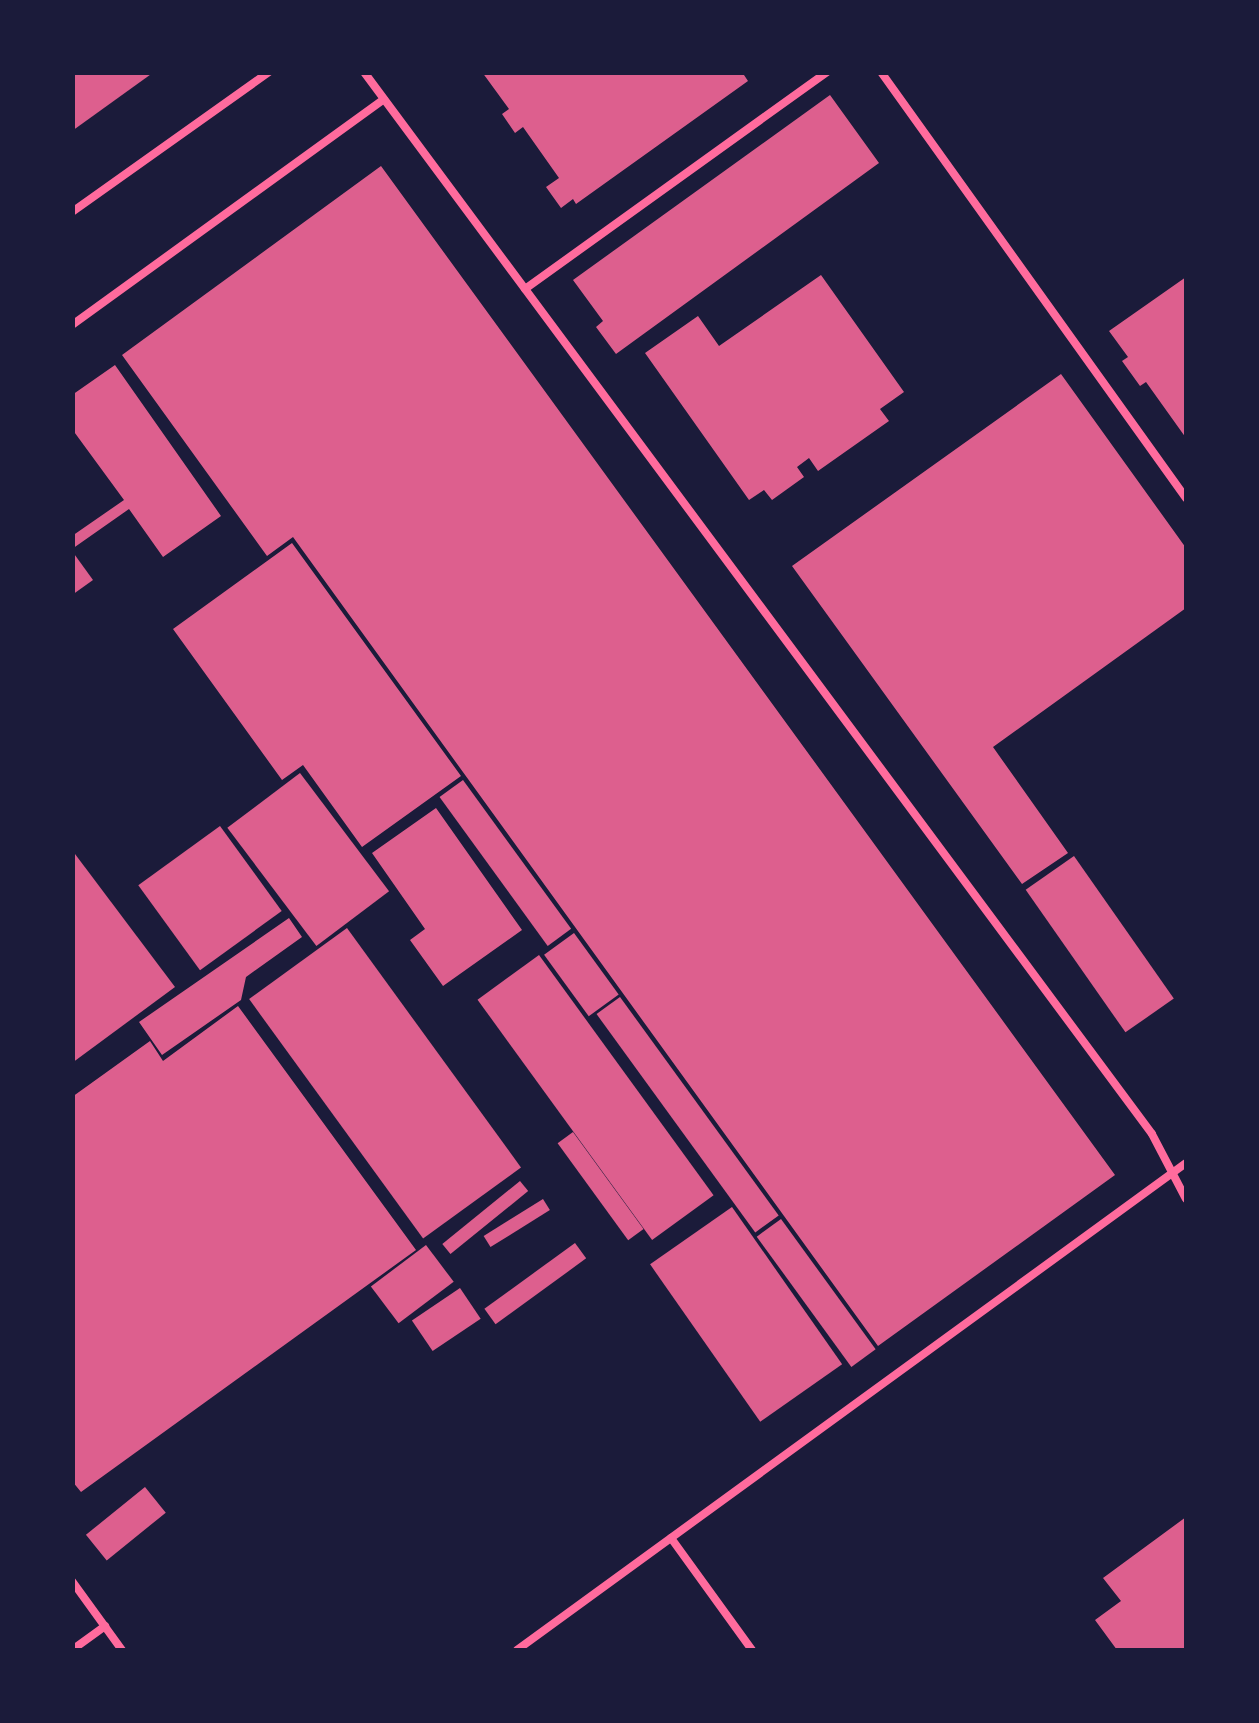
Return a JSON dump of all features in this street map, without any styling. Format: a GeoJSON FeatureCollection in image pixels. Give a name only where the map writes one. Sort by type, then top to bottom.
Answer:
{"type":"FeatureCollection","features":[{"type":"Feature","properties":{"kind":"lane"},"geometry":{"type":"LineString","coordinates":[[72,212],[269,72]]}},
{"type":"Feature","properties":{"kind":"lane"},"geometry":{"type":"LineString","coordinates":[[364,72],[1152,1134],[1186,1199]]}},
{"type":"Feature","properties":{"kind":"lane"},"geometry":{"type":"LineString","coordinates":[[525,289],[827,72]]}},
{"type":"Feature","properties":{"kind":"lane"},"geometry":{"type":"LineString","coordinates":[[881,72],[1186,498]]}},
{"type":"Feature","properties":{"kind":"lane"},"geometry":{"type":"LineString","coordinates":[[72,325],[384,99]]}},
{"type":"Feature","properties":{"kind":"lane"},"geometry":{"type":"LineString","coordinates":[[517,1650],[1186,1163]]}},
{"type":"Feature","properties":{"kind":"lane"},"geometry":{"type":"LineString","coordinates":[[671,1538],[752,1650]]}},
{"type":"Feature","properties":{"kind":"lane"},"geometry":{"type":"LineString","coordinates":[[72,1581],[122,1650]]}},
{"type":"Feature","properties":{"kind":"lane"},"geometry":{"type":"LineString","coordinates":[[72,1650],[104,1626]]}},
{"type":"Feature","properties":{"kind":"building"},"geometry":{"type":"Polygon","coordinates":[[[72,72],[154,72],[72,131],[72,72]]]}},
{"type":"Feature","properties":{"kind":"building"},"geometry":{"type":"Polygon","coordinates":[[[482,72],[742,72],[748,81],[576,204],[573,199],[561,208],[546,187],[559,178],[523,127],[515,133],[502,114],[509,109],[482,72]]]}},
{"type":"Feature","properties":{"kind":"building"},"geometry":{"type":"Polygon","coordinates":[[[830,95],[879,163],[616,354],[596,327],[603,321],[573,280],[830,95]]]}},
{"type":"Feature","properties":{"kind":"building"},"geometry":{"type":"Polygon","coordinates":[[[381,166],[1115,1175],[878,1346],[293,537],[267,556],[122,355],[381,166]]]}},
{"type":"Feature","properties":{"kind":"building"},"geometry":{"type":"Polygon","coordinates":[[[821,275],[904,392],[880,409],[889,421],[818,471],[809,458],[797,467],[804,477],[772,500],[764,490],[749,500],[645,353],[698,316],[719,346],[821,275]]]}},
{"type":"Feature","properties":{"kind":"building"},"geometry":{"type":"Polygon","coordinates":[[[1186,277],[1186,438],[1146,382],[1140,386],[1122,361],[1128,357],[1109,331],[1186,277]]]}},
{"type":"Feature","properties":{"kind":"building"},"geometry":{"type":"Polygon","coordinates":[[[115,365],[221,516],[163,557],[129,509],[72,549],[72,536],[124,500],[72,429],[72,395],[115,365]]]}},
{"type":"Feature","properties":{"kind":"building"},"geometry":{"type":"Polygon","coordinates":[[[1061,374],[1186,548],[1186,608],[993,747],[1068,853],[1022,884],[792,566],[1061,374]]]}},
{"type":"Feature","properties":{"kind":"building"},"geometry":{"type":"Polygon","coordinates":[[[292,543],[461,776],[362,847],[303,765],[282,780],[173,629],[292,543]]]}},
{"type":"Feature","properties":{"kind":"building"},"geometry":{"type":"Polygon","coordinates":[[[72,551],[93,580],[72,595],[72,551]]]}},
{"type":"Feature","properties":{"kind":"building"},"geometry":{"type":"Polygon","coordinates":[[[300,773],[389,891],[316,946],[227,828],[300,773]]]}},
{"type":"Feature","properties":{"kind":"building"},"geometry":{"type":"Polygon","coordinates":[[[463,780],[571,929],[548,946],[440,797],[463,780]]]}},
{"type":"Feature","properties":{"kind":"building"},"geometry":{"type":"Polygon","coordinates":[[[436,808],[522,930],[443,986],[410,940],[425,929],[372,853],[436,808]]]}},
{"type":"Feature","properties":{"kind":"building"},"geometry":{"type":"Polygon","coordinates":[[[220,826],[282,911],[200,970],[138,885],[220,826]]]}},
{"type":"Feature","properties":{"kind":"building"},"geometry":{"type":"Polygon","coordinates":[[[72,850],[175,987],[72,1063],[72,850]]]}},
{"type":"Feature","properties":{"kind":"building"},"geometry":{"type":"Polygon","coordinates":[[[1074,856],[1174,999],[1125,1032],[1026,890],[1074,856]]]}},
{"type":"Feature","properties":{"kind":"building"},"geometry":{"type":"Polygon","coordinates":[[[289,918],[302,937],[246,977],[241,1000],[162,1055],[139,1022],[289,918]]]}},
{"type":"Feature","properties":{"kind":"building"},"geometry":{"type":"Polygon","coordinates":[[[347,928],[521,1167],[423,1239],[249,999],[347,928]]]}},
{"type":"Feature","properties":{"kind":"building"},"geometry":{"type":"Polygon","coordinates":[[[574,933],[619,994],[589,1016],[544,955],[574,933]]]}},
{"type":"Feature","properties":{"kind":"building"},"geometry":{"type":"Polygon","coordinates":[[[539,955],[714,1195],[652,1240],[478,1000],[539,955]]]}},
{"type":"Feature","properties":{"kind":"building"},"geometry":{"type":"Polygon","coordinates":[[[620,997],[779,1215],[755,1232],[597,1014],[620,997]]]}},
{"type":"Feature","properties":{"kind":"building"},"geometry":{"type":"Polygon","coordinates":[[[238,1006],[416,1250],[81,1492],[72,1481],[72,1097],[150,1041],[163,1061],[238,1006]]]}},
{"type":"Feature","properties":{"kind":"building"},"geometry":{"type":"Polygon","coordinates":[[[573,1132],[644,1229],[628,1240],[558,1143],[573,1132]]]}},
{"type":"Feature","properties":{"kind":"building"},"geometry":{"type":"Polygon","coordinates":[[[520,1181],[528,1191],[450,1254],[442,1244],[520,1181]]]}},
{"type":"Feature","properties":{"kind":"building"},"geometry":{"type":"Polygon","coordinates":[[[543,1199],[550,1210],[491,1247],[484,1236],[543,1199]]]}},
{"type":"Feature","properties":{"kind":"building"},"geometry":{"type":"Polygon","coordinates":[[[732,1207],[842,1364],[760,1422],[650,1264],[732,1207]]]}},
{"type":"Feature","properties":{"kind":"building"},"geometry":{"type":"Polygon","coordinates":[[[781,1219],[876,1349],[851,1367],[757,1237],[781,1219]]]}},
{"type":"Feature","properties":{"kind":"building"},"geometry":{"type":"Polygon","coordinates":[[[575,1243],[586,1258],[496,1324],[484,1309],[575,1243]]]}},
{"type":"Feature","properties":{"kind":"building"},"geometry":{"type":"Polygon","coordinates":[[[426,1245],[454,1282],[399,1323],[371,1287],[426,1245]]]}},
{"type":"Feature","properties":{"kind":"building"},"geometry":{"type":"Polygon","coordinates":[[[460,1288],[481,1319],[433,1351],[412,1320],[460,1288]]]}},
{"type":"Feature","properties":{"kind":"building"},"geometry":{"type":"Polygon","coordinates":[[[145,1487],[166,1513],[107,1560],[86,1535],[145,1487]]]}},
{"type":"Feature","properties":{"kind":"building"},"geometry":{"type":"Polygon","coordinates":[[[1186,1517],[1186,1650],[1117,1650],[1095,1620],[1121,1601],[1103,1578],[1186,1517]]]}}]}
